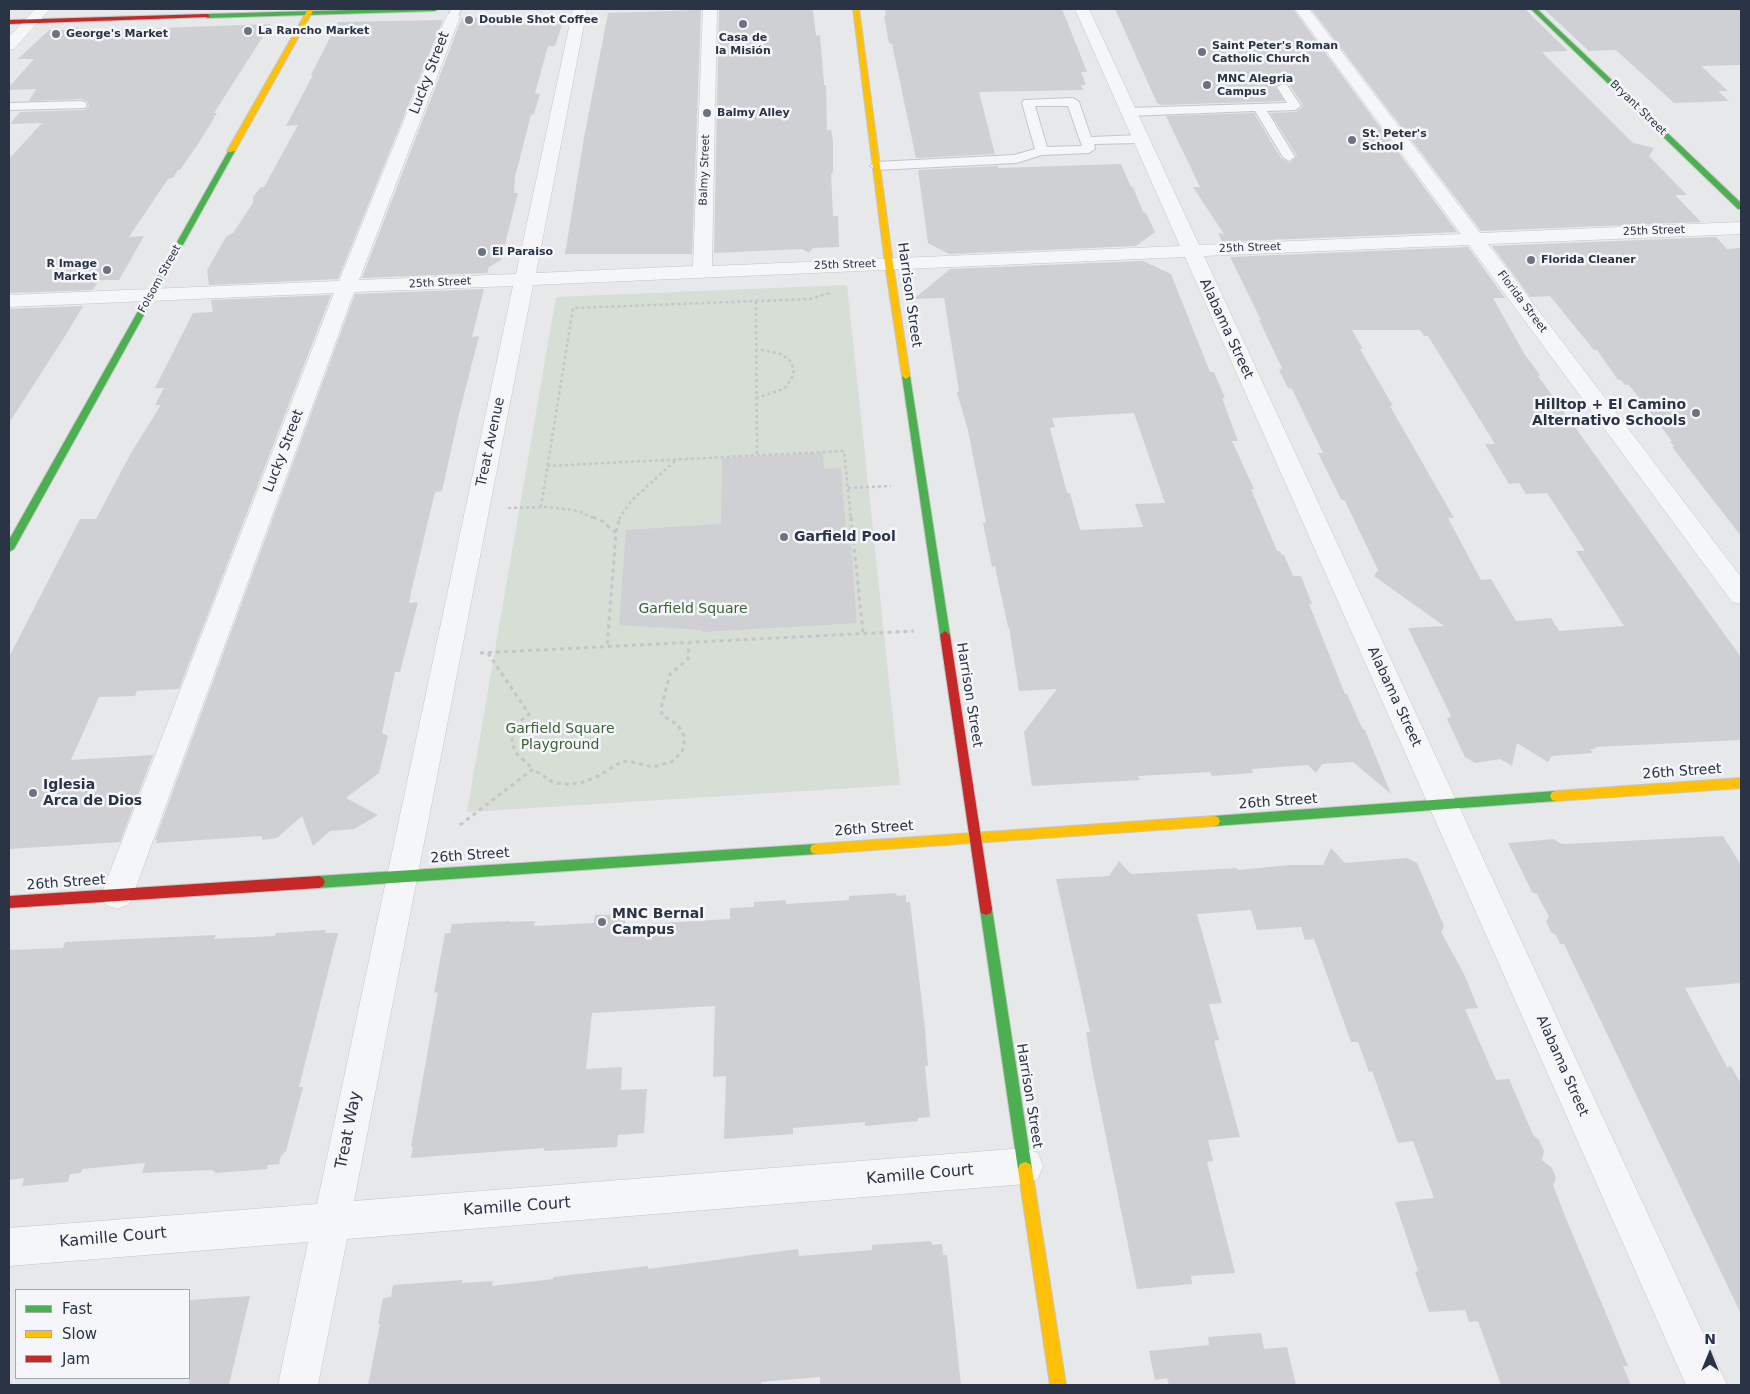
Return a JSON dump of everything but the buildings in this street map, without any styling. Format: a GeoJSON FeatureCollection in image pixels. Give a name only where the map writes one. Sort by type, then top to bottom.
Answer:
{"type":"FeatureCollection","features":[{"type":"Feature","properties":{"kind":"street"},"geometry":{"type":"LineString","coordinates":[[9,46],[43,9]]}},
{"type":"Feature","properties":{"kind":"street"},"geometry":{"type":"LineString","coordinates":[[9,22],[310,11],[435,9]]}},
{"type":"Feature","properties":{"kind":"street","name":"Treat Avenue"},"geometry":{"type":"LineString","coordinates":[[402,876],[580,9]]}},
{"type":"Feature","properties":{"kind":"street","name":"Balmy Street"},"geometry":{"type":"LineString","coordinates":[[702,272],[710,9]]}},
{"type":"Feature","properties":{"kind":"street","name":"Harrison Street"},"geometry":{"type":"LineString","coordinates":[[856,9],[889,264],[1058,1385]]}},
{"type":"Feature","properties":{"kind":"street","name":"Alabama Street"},"geometry":{"type":"LineString","coordinates":[[1082,9],[1707,1385]]}},
{"type":"Feature","properties":{"kind":"street","name":"Florida Street"},"geometry":{"type":"LineString","coordinates":[[1302,9],[1741,595]]}},
{"type":"Feature","properties":{"kind":"street","name":"Bryant Street"},"geometry":{"type":"LineString","coordinates":[[1534,9],[1741,207]]}},
{"type":"Feature","properties":{"kind":"street","name":"Folsom Street"},"geometry":{"type":"LineString","coordinates":[[9,549],[310,11]]}},
{"type":"Feature","properties":{"kind":"street","name":"Lucky Street"},"geometry":{"type":"LineString","coordinates":[[117,895],[346,287],[454,13]]}},
{"type":"Feature","properties":{"kind":"street","name":"25th Street"},"geometry":{"type":"LineString","coordinates":[[9,301],[1741,228]]}},
{"type":"Feature","properties":{"kind":"street","name":"26th Street"},"geometry":{"type":"LineString","coordinates":[[9,902],[975,838],[1741,783]]}},
{"type":"Feature","properties":{"kind":"street","name":"Treat Way"},"geometry":{"type":"LineString","coordinates":[[298,1385],[402,876]]}},
{"type":"Feature","properties":{"kind":"street","name":"Kamille Court"},"geometry":{"type":"LineString","coordinates":[[9,1247],[1025,1166]]}},
{"type":"Feature","properties":{"kind":"lane"},"geometry":{"type":"LineString","coordinates":[[1128,112],[1295,106],[1284,87]]}},
{"type":"Feature","properties":{"kind":"lane"},"geometry":{"type":"LineString","coordinates":[[876,166],[1016,159],[1027,154],[1042,151],[1089,149],[1073,102],[1028,103],[1042,151]]}},
{"type":"Feature","properties":{"kind":"lane"},"geometry":{"type":"LineString","coordinates":[[9,107],[81,105]]}},
{"type":"Feature","properties":{"kind":"lane"},"geometry":{"type":"LineString","coordinates":[[1259,107],[1289,157]]}},
{"type":"Feature","properties":{"kind":"lane"},"geometry":{"type":"LineString","coordinates":[[1086,141],[1140,139]]}},
{"type":"Feature","properties":{"kind":"path"},"geometry":{"type":"LineString","coordinates":[[541,507],[573,308],[817,298],[838,288]]}},
{"type":"Feature","properties":{"kind":"path"},"geometry":{"type":"LineString","coordinates":[[756,301],[757,454]]}},
{"type":"Feature","properties":{"kind":"path"},"geometry":{"type":"LineString","coordinates":[[756,398],[784,389],[791,380],[794,370],[790,361],[781,354],[757,349]]}},
{"type":"Feature","properties":{"kind":"path"},"geometry":{"type":"LineString","coordinates":[[547,466],[844,451],[863,633]]}},
{"type":"Feature","properties":{"kind":"path"},"geometry":{"type":"LineString","coordinates":[[607,647],[616,533],[620,516],[631,501],[677,459]]}},
{"type":"Feature","properties":{"kind":"path"},"geometry":{"type":"LineString","coordinates":[[848,488],[868,487]]}},
{"type":"Feature","properties":{"kind":"path"},"geometry":{"type":"LineString","coordinates":[[477,510],[559,507],[586,514],[602,521],[616,533]]}},
{"type":"Feature","properties":{"kind":"path"},"geometry":{"type":"LineString","coordinates":[[447,655],[885,632]]}},
{"type":"Feature","properties":{"kind":"path"},"geometry":{"type":"LineString","coordinates":[[488,653],[530,714],[516,725],[512,733],[512,743],[516,753],[533,769],[554,783],[567,784],[580,783],[598,776],[621,762],[628,761],[653,767],[671,762],[682,752],[685,738],[678,725],[662,715],[661,708],[670,674],[688,659],[689,642]]}},
{"type":"Feature","properties":{"kind":"path"},"geometry":{"type":"LineString","coordinates":[[460,825],[533,769]]}},
{"type":"Feature","properties":{"kind":"green space","name":"Garfield Square"},"geometry":{"type":"Polygon","coordinates":[[[847,285],[900,785],[467,812],[556,297],[847,285]]]}},
{"type":"Feature","properties":{"kind":"traffic: fast"},"geometry":{"type":"LineString","coordinates":[[207,16],[435,9]]}},
{"type":"Feature","properties":{"kind":"traffic: fast"},"geometry":{"type":"LineString","coordinates":[[1534,9],[1741,207]]}},
{"type":"Feature","properties":{"kind":"traffic: fast"},"geometry":{"type":"LineString","coordinates":[[9,549],[231,151]]}},
{"type":"Feature","properties":{"kind":"traffic: fast"},"geometry":{"type":"LineString","coordinates":[[906,376],[945,635]]}},
{"type":"Feature","properties":{"kind":"traffic: fast"},"geometry":{"type":"LineString","coordinates":[[1214,821],[1556,796]]}},
{"type":"Feature","properties":{"kind":"traffic: fast"},"geometry":{"type":"LineString","coordinates":[[319,882],[816,849]]}},
{"type":"Feature","properties":{"kind":"traffic: fast"},"geometry":{"type":"LineString","coordinates":[[986,909],[1025,1169]]}},
{"type":"Feature","properties":{"kind":"traffic: slow"},"geometry":{"type":"LineString","coordinates":[[231,151],[311,9]]}},
{"type":"Feature","properties":{"kind":"traffic: slow"},"geometry":{"type":"LineString","coordinates":[[856,9],[889,264],[906,376]]}},
{"type":"Feature","properties":{"kind":"traffic: slow"},"geometry":{"type":"LineString","coordinates":[[1556,796],[1741,783]]}},
{"type":"Feature","properties":{"kind":"traffic: slow"},"geometry":{"type":"LineString","coordinates":[[816,849],[1214,821]]}},
{"type":"Feature","properties":{"kind":"traffic: slow"},"geometry":{"type":"LineString","coordinates":[[1025,1169],[1058,1385]]}},
{"type":"Feature","properties":{"kind":"traffic: jam"},"geometry":{"type":"LineString","coordinates":[[9,22],[207,16]]}},
{"type":"Feature","properties":{"kind":"traffic: jam"},"geometry":{"type":"LineString","coordinates":[[945,635],[986,909]]}},
{"type":"Feature","properties":{"kind":"traffic: jam"},"geometry":{"type":"LineString","coordinates":[[9,902],[319,882]]}},
{"type":"Feature","properties":{"kind":"place","name":"Double Shot Coffee"},"geometry":{"type":"Point","coordinates":[469,20]}},
{"type":"Feature","properties":{"kind":"place","name":"Casa de la Misión"},"geometry":{"type":"Point","coordinates":[743,24]}},
{"type":"Feature","properties":{"kind":"place","name":"La Rancho Market"},"geometry":{"type":"Point","coordinates":[248,31]}},
{"type":"Feature","properties":{"kind":"place","name":"George's Market"},"geometry":{"type":"Point","coordinates":[56,34]}},
{"type":"Feature","properties":{"kind":"place","name":"Saint Peter's Roman Catholic Church"},"geometry":{"type":"Point","coordinates":[1202,52]}},
{"type":"Feature","properties":{"kind":"place","name":"MNC Alegria Campus"},"geometry":{"type":"Point","coordinates":[1207,85]}},
{"type":"Feature","properties":{"kind":"place","name":"Balmy Alley"},"geometry":{"type":"Point","coordinates":[707,113]}},
{"type":"Feature","properties":{"kind":"place","name":"St. Peter's School"},"geometry":{"type":"Point","coordinates":[1352,140]}},
{"type":"Feature","properties":{"kind":"place","name":"El Paraiso"},"geometry":{"type":"Point","coordinates":[482,252]}},
{"type":"Feature","properties":{"kind":"place","name":"Florida Cleaner"},"geometry":{"type":"Point","coordinates":[1531,260]}},
{"type":"Feature","properties":{"kind":"place","name":"R Image Market"},"geometry":{"type":"Point","coordinates":[107,270]}},
{"type":"Feature","properties":{"kind":"place","name":"Hilltop + El Camino Alternativo Schools"},"geometry":{"type":"Point","coordinates":[1696,413]}},
{"type":"Feature","properties":{"kind":"place","name":"Garfield Pool"},"geometry":{"type":"Point","coordinates":[784,537]}},
{"type":"Feature","properties":{"kind":"place","name":"Iglesia Arca de Dios"},"geometry":{"type":"Point","coordinates":[33,793]}},
{"type":"Feature","properties":{"kind":"place","name":"MNC Bernal Campus"},"geometry":{"type":"Point","coordinates":[602,922]}},
{"type":"Feature","properties":{"kind":"park label","name":"Garfield Square Playground"},"geometry":{"type":"Point","coordinates":[560,738]}}]}
